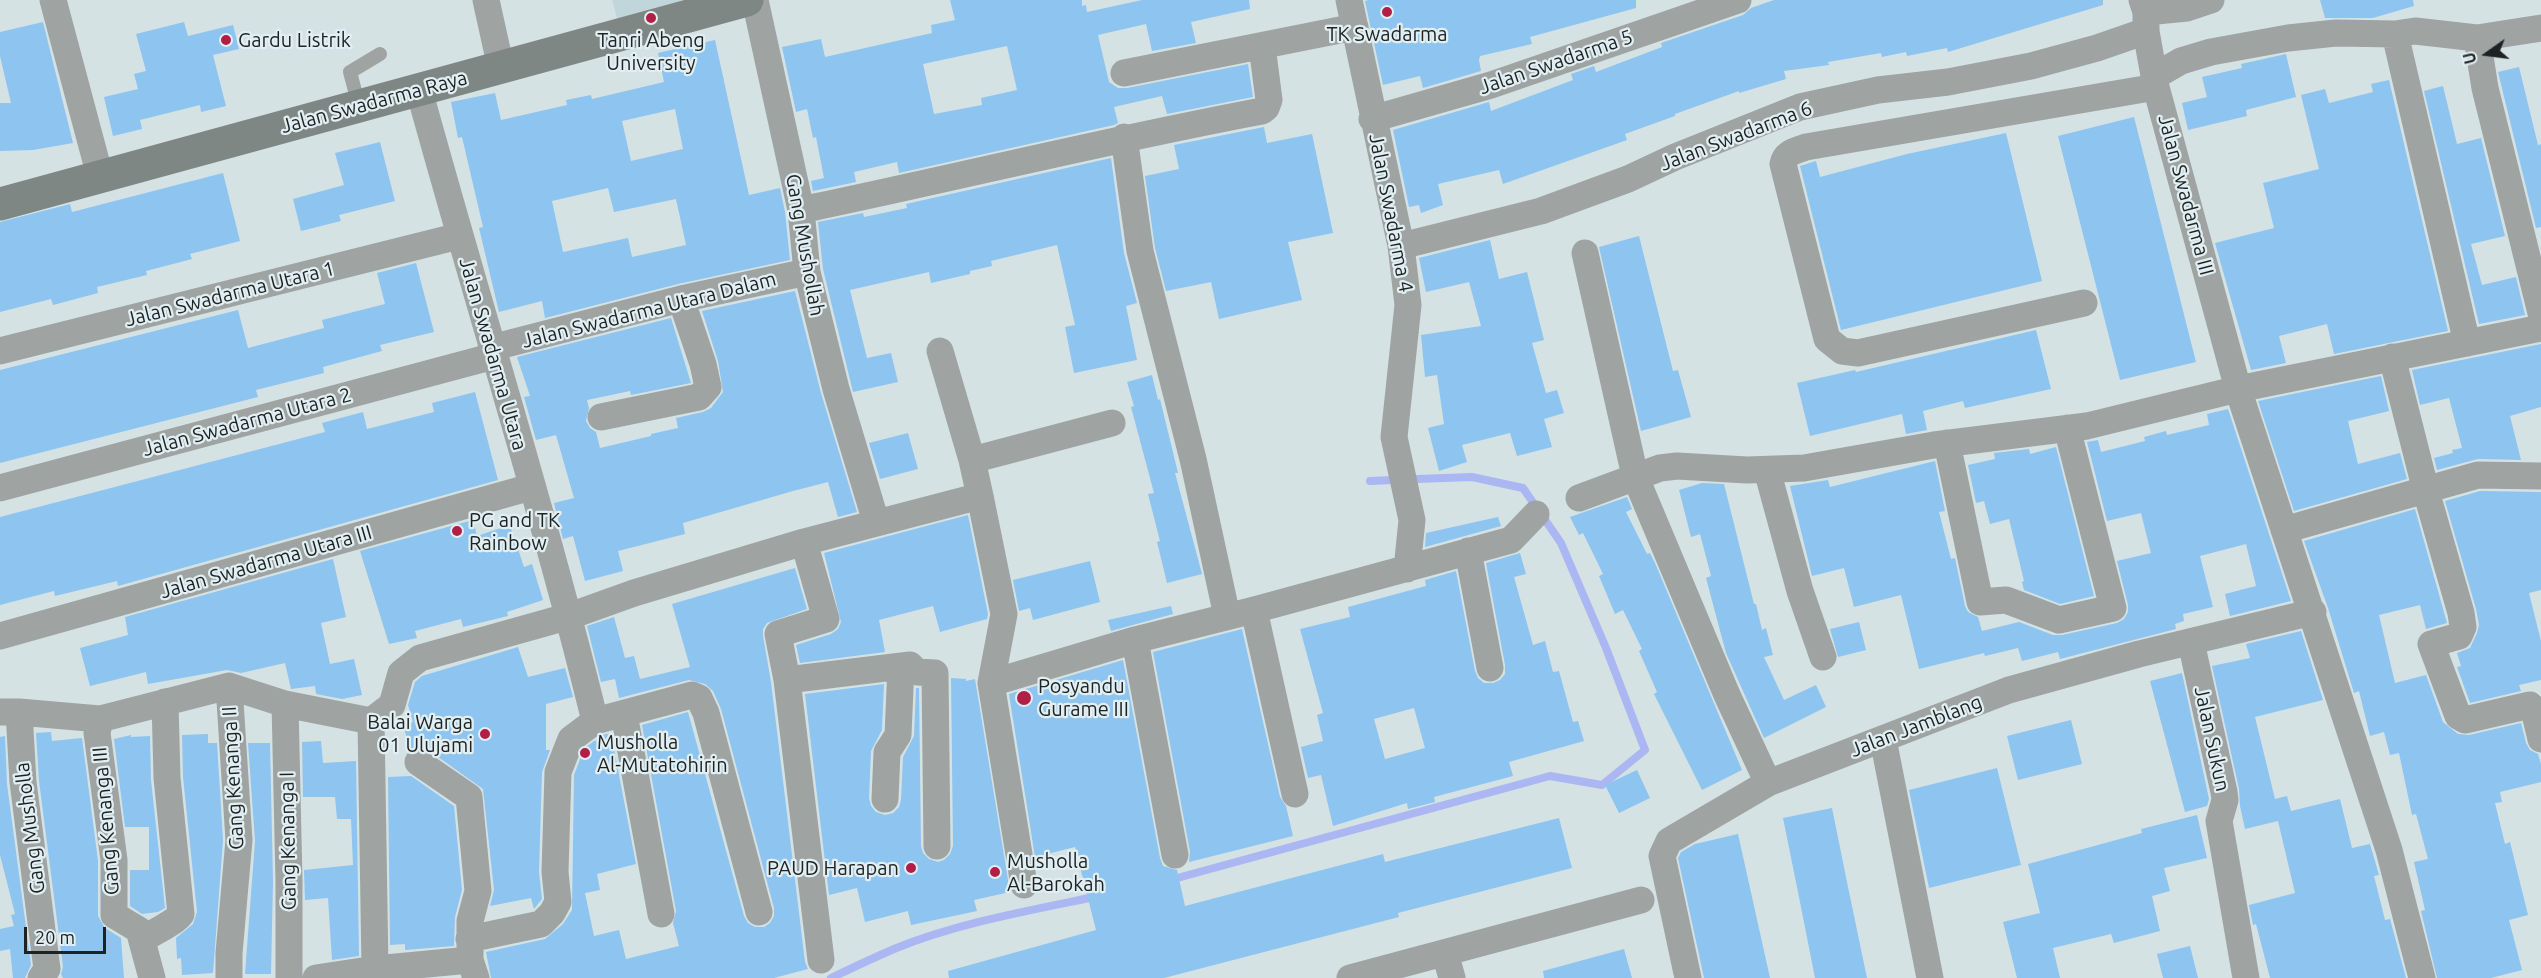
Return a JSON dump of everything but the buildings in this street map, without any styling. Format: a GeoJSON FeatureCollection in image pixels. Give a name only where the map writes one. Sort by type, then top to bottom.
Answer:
{"type":"FeatureCollection","features":[{"type":"Feature","properties":{"kind":"main road","name":"Jalan Swadarma Raya"},"geometry":{"type":"LineString","coordinates":[[0,204],[747,0]]}},
{"type":"Feature","properties":{"kind":"street"},"geometry":{"type":"LineString","coordinates":[[53,0],[100,176]]}},
{"type":"Feature","properties":{"kind":"street"},"geometry":{"type":"LineString","coordinates":[[486,0],[510,66]]}},
{"type":"Feature","properties":{"kind":"street"},"geometry":{"type":"LineString","coordinates":[[504,0],[510,66]]}},
{"type":"Feature","properties":{"kind":"street","name":"Gang Mushollah"},"geometry":{"type":"LineString","coordinates":[[755,0],[801,210],[807,272],[836,389],[876,522]]}},
{"type":"Feature","properties":{"kind":"street","name":"Jalan Swadarma 4"},"geometry":{"type":"LineString","coordinates":[[1349,0],[1372,119],[1401,246],[1408,305],[1394,436],[1412,519],[1407,569]]}},
{"type":"Feature","properties":{"kind":"street","name":"Jalan Swadarma 5"},"geometry":{"type":"LineString","coordinates":[[1372,119],[1491,85],[1738,0]]}},
{"type":"Feature","properties":{"kind":"street"},"geometry":{"type":"LineString","coordinates":[[2084,303],[1858,353],[1842,351],[1827,339],[1792,202],[1783,164],[1784,158],[1806,147],[2150,46],[2187,8],[2211,0]]}},
{"type":"Feature","properties":{"kind":"street"},"geometry":{"type":"LineString","coordinates":[[1124,73],[1355,27]]}},
{"type":"Feature","properties":{"kind":"street"},"geometry":{"type":"LineString","coordinates":[[2150,46],[2181,61],[2288,38],[2336,33],[2415,32],[2477,38],[2541,28]]}},
{"type":"Feature","properties":{"kind":"street"},"geometry":{"type":"LineString","coordinates":[[2395,34],[2467,343]]}},
{"type":"Feature","properties":{"kind":"street"},"geometry":{"type":"LineString","coordinates":[[2477,38],[2485,88],[2541,313]]}},
{"type":"Feature","properties":{"kind":"street"},"geometry":{"type":"LineString","coordinates":[[801,210],[957,177],[1124,137],[1266,108],[1269,100],[1262,46]]}},
{"type":"Feature","properties":{"kind":"street","name":"Jalan Swadarma 6"},"geometry":{"type":"LineString","coordinates":[[1401,246],[1541,211],[1628,179],[1675,157],[1800,107],[1878,90],[1948,82],[2031,66],[2097,48],[2150,46]]}},
{"type":"Feature","properties":{"kind":"street","name":"Jalan Swadarma III"},"geometry":{"type":"LineString","coordinates":[[2150,46],[2238,389],[2313,612],[2389,850],[2421,978]]}},
{"type":"Feature","properties":{"kind":"street","name":"Jalan Swadarma Utara"},"geometry":{"type":"LineString","coordinates":[[420,90],[459,236],[570,616],[595,721]]}},
{"type":"Feature","properties":{"kind":"street"},"geometry":{"type":"LineString","coordinates":[[1124,137],[1140,251],[1193,459],[1227,616]]}},
{"type":"Feature","properties":{"kind":"street","name":"Jalan Swadarma Utara 1"},"geometry":{"type":"LineString","coordinates":[[0,351],[459,236]]}},
{"type":"Feature","properties":{"kind":"street"},"geometry":{"type":"LineString","coordinates":[[1585,253],[1635,476],[1731,704],[1768,783]]}},
{"type":"Feature","properties":{"kind":"street","name":"Jalan Swadarma Utara Dalam"},"geometry":{"type":"LineString","coordinates":[[493,352],[681,299],[807,272]]}},
{"type":"Feature","properties":{"kind":"street"},"geometry":{"type":"LineString","coordinates":[[602,417],[699,397],[708,387],[703,364],[681,299]]}},
{"type":"Feature","properties":{"kind":"street"},"geometry":{"type":"LineString","coordinates":[[1579,498],[1635,476],[1677,466],[1767,470],[1804,468],[1947,443],[2087,426],[2238,389],[2541,328]]}},
{"type":"Feature","properties":{"kind":"street"},"geometry":{"type":"LineString","coordinates":[[940,351],[972,460],[1004,614],[991,683],[1024,885]]}},
{"type":"Feature","properties":{"kind":"street","name":"Jalan Swadarma Utara 2"},"geometry":{"type":"LineString","coordinates":[[0,488],[493,352]]}},
{"type":"Feature","properties":{"kind":"street"},"geometry":{"type":"LineString","coordinates":[[2392,357],[2462,620],[2463,627],[2459,636],[2431,644],[2458,716],[2465,720],[2529,705],[2534,710],[2541,739]]}},
{"type":"Feature","properties":{"kind":"street"},"geometry":{"type":"LineString","coordinates":[[972,460],[1112,423]]}},
{"type":"Feature","properties":{"kind":"street"},"geometry":{"type":"LineString","coordinates":[[1947,443],[1980,602],[2006,600],[2059,620],[2113,608],[2067,428]]}},
{"type":"Feature","properties":{"kind":"street"},"geometry":{"type":"LineString","coordinates":[[1767,470],[1800,591],[1823,657]]}},
{"type":"Feature","properties":{"kind":"street"},"geometry":{"type":"LineString","coordinates":[[2284,530],[2478,475],[2541,476]]}},
{"type":"Feature","properties":{"kind":"street","name":"Jalan Swadarma Utara III"},"geometry":{"type":"LineString","coordinates":[[0,636],[531,488]]}},
{"type":"Feature","properties":{"kind":"street"},"geometry":{"type":"LineString","coordinates":[[9,712],[100,719],[229,686],[285,704],[371,721],[392,705],[401,673],[420,658],[570,616],[634,593],[804,542],[980,496]]}},
{"type":"Feature","properties":{"kind":"street"},"geometry":{"type":"LineString","coordinates":[[991,683],[1134,640],[1511,540],[1536,514]]}},
{"type":"Feature","properties":{"kind":"street"},"geometry":{"type":"LineString","coordinates":[[804,542],[826,619],[778,634],[786,680],[821,960]]}},
{"type":"Feature","properties":{"kind":"street"},"geometry":{"type":"LineString","coordinates":[[1468,551],[1490,668]]}},
{"type":"Feature","properties":{"kind":"street"},"geometry":{"type":"LineString","coordinates":[[1254,610],[1294,794]]}},
{"type":"Feature","properties":{"kind":"street","name":"Jalan Jamblang"},"geometry":{"type":"LineString","coordinates":[[1688,978],[1662,856],[1669,841],[1768,783],[2009,690],[2313,612]]}},
{"type":"Feature","properties":{"kind":"street"},"geometry":{"type":"LineString","coordinates":[[1134,640],[1176,855]]}},
{"type":"Feature","properties":{"kind":"street","name":"Jalan Sukun"},"geometry":{"type":"LineString","coordinates":[[2190,642],[2224,792],[2225,800],[2219,821],[2246,978]]}},
{"type":"Feature","properties":{"kind":"street"},"geometry":{"type":"LineString","coordinates":[[786,680],[910,665],[917,672],[933,672],[936,676],[937,846]]}},
{"type":"Feature","properties":{"kind":"street"},"geometry":{"type":"LineString","coordinates":[[885,799],[887,752],[898,735],[902,666]]}},
{"type":"Feature","properties":{"kind":"street","name":"Gang Kenanga II"},"geometry":{"type":"LineString","coordinates":[[229,686],[239,840],[229,978]]}},
{"type":"Feature","properties":{"kind":"street"},"geometry":{"type":"LineString","coordinates":[[316,978],[375,969],[472,959],[541,924],[552,913],[558,902],[555,872],[558,772],[571,739],[595,721],[692,695],[699,698],[706,713],[759,912]]}},
{"type":"Feature","properties":{"kind":"street"},"geometry":{"type":"LineString","coordinates":[[142,940],[162,926],[177,920],[181,914],[167,778],[165,702]]}},
{"type":"Feature","properties":{"kind":"street","name":"Gang Kenanga I"},"geometry":{"type":"LineString","coordinates":[[285,704],[289,978]]}},
{"type":"Feature","properties":{"kind":"street","name":"Gang Musholla"},"geometry":{"type":"LineString","coordinates":[[9,712],[24,782],[47,969],[41,978]]}},
{"type":"Feature","properties":{"kind":"street"},"geometry":{"type":"LineString","coordinates":[[624,714],[661,914]]}},
{"type":"Feature","properties":{"kind":"street","name":"Gang Kenanga III"},"geometry":{"type":"LineString","coordinates":[[100,719],[98,733],[114,860],[114,915],[139,930],[152,978]]}},
{"type":"Feature","properties":{"kind":"street"},"geometry":{"type":"LineString","coordinates":[[371,721],[375,969]]}},
{"type":"Feature","properties":{"kind":"street"},"geometry":{"type":"LineString","coordinates":[[1883,739],[1930,978]]}},
{"type":"Feature","properties":{"kind":"street"},"geometry":{"type":"LineString","coordinates":[[418,762],[469,797],[478,891],[470,921],[472,959]]}},
{"type":"Feature","properties":{"kind":"street"},"geometry":{"type":"LineString","coordinates":[[1350,978],[1448,966],[1641,900]]}},
{"type":"Feature","properties":{"kind":"lane"},"geometry":{"type":"LineString","coordinates":[[359,106],[350,72],[380,54]]}},
{"type":"Feature","properties":{"kind":"shaded area","name":"Tanri Abeng University"},"geometry":{"type":"Polygon","coordinates":[[[612,0],[748,0],[622,36],[612,0]]]}},
{"type":"Feature","properties":{"kind":"waterway"},"geometry":{"type":"LineString","coordinates":[[1170,880],[1550,776],[1602,785],[1645,750],[1606,648],[1561,543],[1523,488],[1472,477],[1417,479]]}},
{"type":"Feature","properties":{"kind":"waterway"},"geometry":{"type":"LineString","coordinates":[[1370,481],[1393,480]]}},
{"type":"Feature","properties":{"kind":"waterway"},"geometry":{"type":"LineString","coordinates":[[831,978],[894,949],[943,932],[995,918],[1099,896]]}},
{"type":"Feature","properties":{"kind":"place","name":"TK Swadarma"},"geometry":{"type":"Point","coordinates":[1387,12]}},
{"type":"Feature","properties":{"kind":"place","name":"Tanri Abeng University"},"geometry":{"type":"Point","coordinates":[651,18]}},
{"type":"Feature","properties":{"kind":"place","name":"Gardu Listrik"},"geometry":{"type":"Point","coordinates":[226,40]}},
{"type":"Feature","properties":{"kind":"place","name":"PG and TK Rainbow"},"geometry":{"type":"Point","coordinates":[457,531]}},
{"type":"Feature","properties":{"kind":"place","name":"Posyandu Gurame III"},"geometry":{"type":"Point","coordinates":[1024,698]}},
{"type":"Feature","properties":{"kind":"place","name":"Balai Warga 01 Ulujami"},"geometry":{"type":"Point","coordinates":[485,734]}},
{"type":"Feature","properties":{"kind":"place","name":"Musholla Al-Mutatohirin"},"geometry":{"type":"Point","coordinates":[585,753]}},
{"type":"Feature","properties":{"kind":"place","name":"PAUD Harapan"},"geometry":{"type":"Point","coordinates":[911,868]}},
{"type":"Feature","properties":{"kind":"place","name":"Musholla Al-Barokah"},"geometry":{"type":"Point","coordinates":[995,872]}}]}
